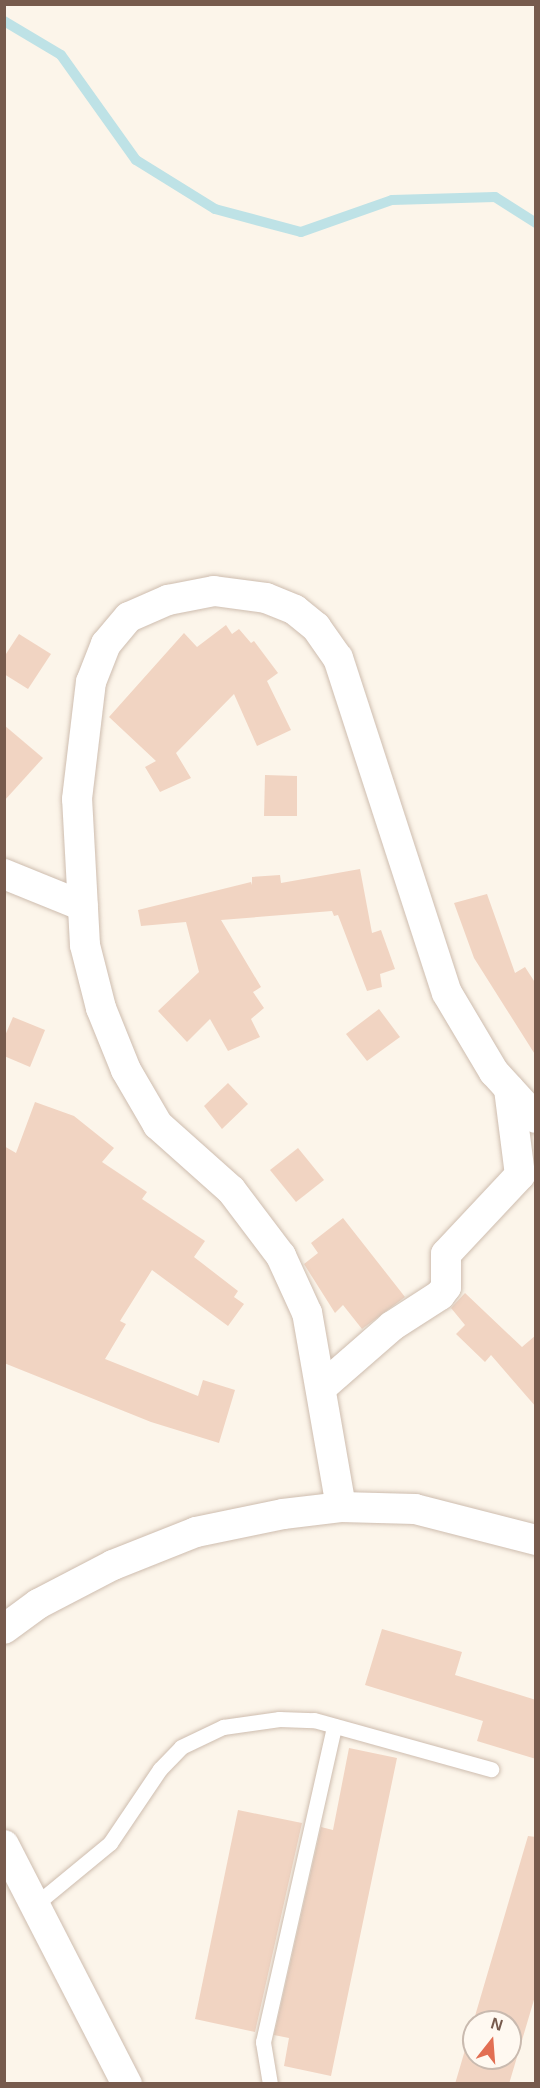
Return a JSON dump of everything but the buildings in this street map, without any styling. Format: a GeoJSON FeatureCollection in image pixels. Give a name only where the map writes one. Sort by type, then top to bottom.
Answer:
{"type":"FeatureCollection","features":[{"type":"Feature","properties":{"kind":"street"},"geometry":{"type":"LineString","coordinates":[[341,1507],[307,1312],[281,1256],[231,1190],[158,1125],[126,1070],[96,987],[85,945],[77,799],[91,682],[106,644],[129,617],[168,600],[214,591],[266,598],[295,610],[316,627],[338,658],[447,993],[468,1034],[510,1089],[536,1118]]}},
{"type":"Feature","properties":{"kind":"street"},"geometry":{"type":"LineString","coordinates":[[4,874],[82,906]]}},
{"type":"Feature","properties":{"kind":"street"},"geometry":{"type":"LineString","coordinates":[[321,1388],[392,1326],[440,1295],[446,1287],[446,1254],[520,1175],[510,1089]]}},
{"type":"Feature","properties":{"kind":"street"},"geometry":{"type":"LineString","coordinates":[[4,1629],[38,1604],[112,1565],[196,1532],[283,1514],[341,1507],[415,1509],[536,1540]]}},
{"type":"Feature","properties":{"kind":"street"},"geometry":{"type":"LineString","coordinates":[[4,1845],[127,2084]]}},
{"type":"Feature","properties":{"kind":"lane"},"geometry":{"type":"LineString","coordinates":[[36,1904],[110,1843],[160,1769],[181,1747],[200,1735],[239,1723],[279,1719],[334,1726],[491,1770]]}},
{"type":"Feature","properties":{"kind":"lane"},"geometry":{"type":"LineString","coordinates":[[270,2084],[263,2042],[334,1726]]}},
{"type":"Feature","properties":{"kind":"waterway"},"geometry":{"type":"LineString","coordinates":[[4,21],[61,55],[136,160],[215,209],[301,232],[392,200],[495,197],[536,223]]}}]}
